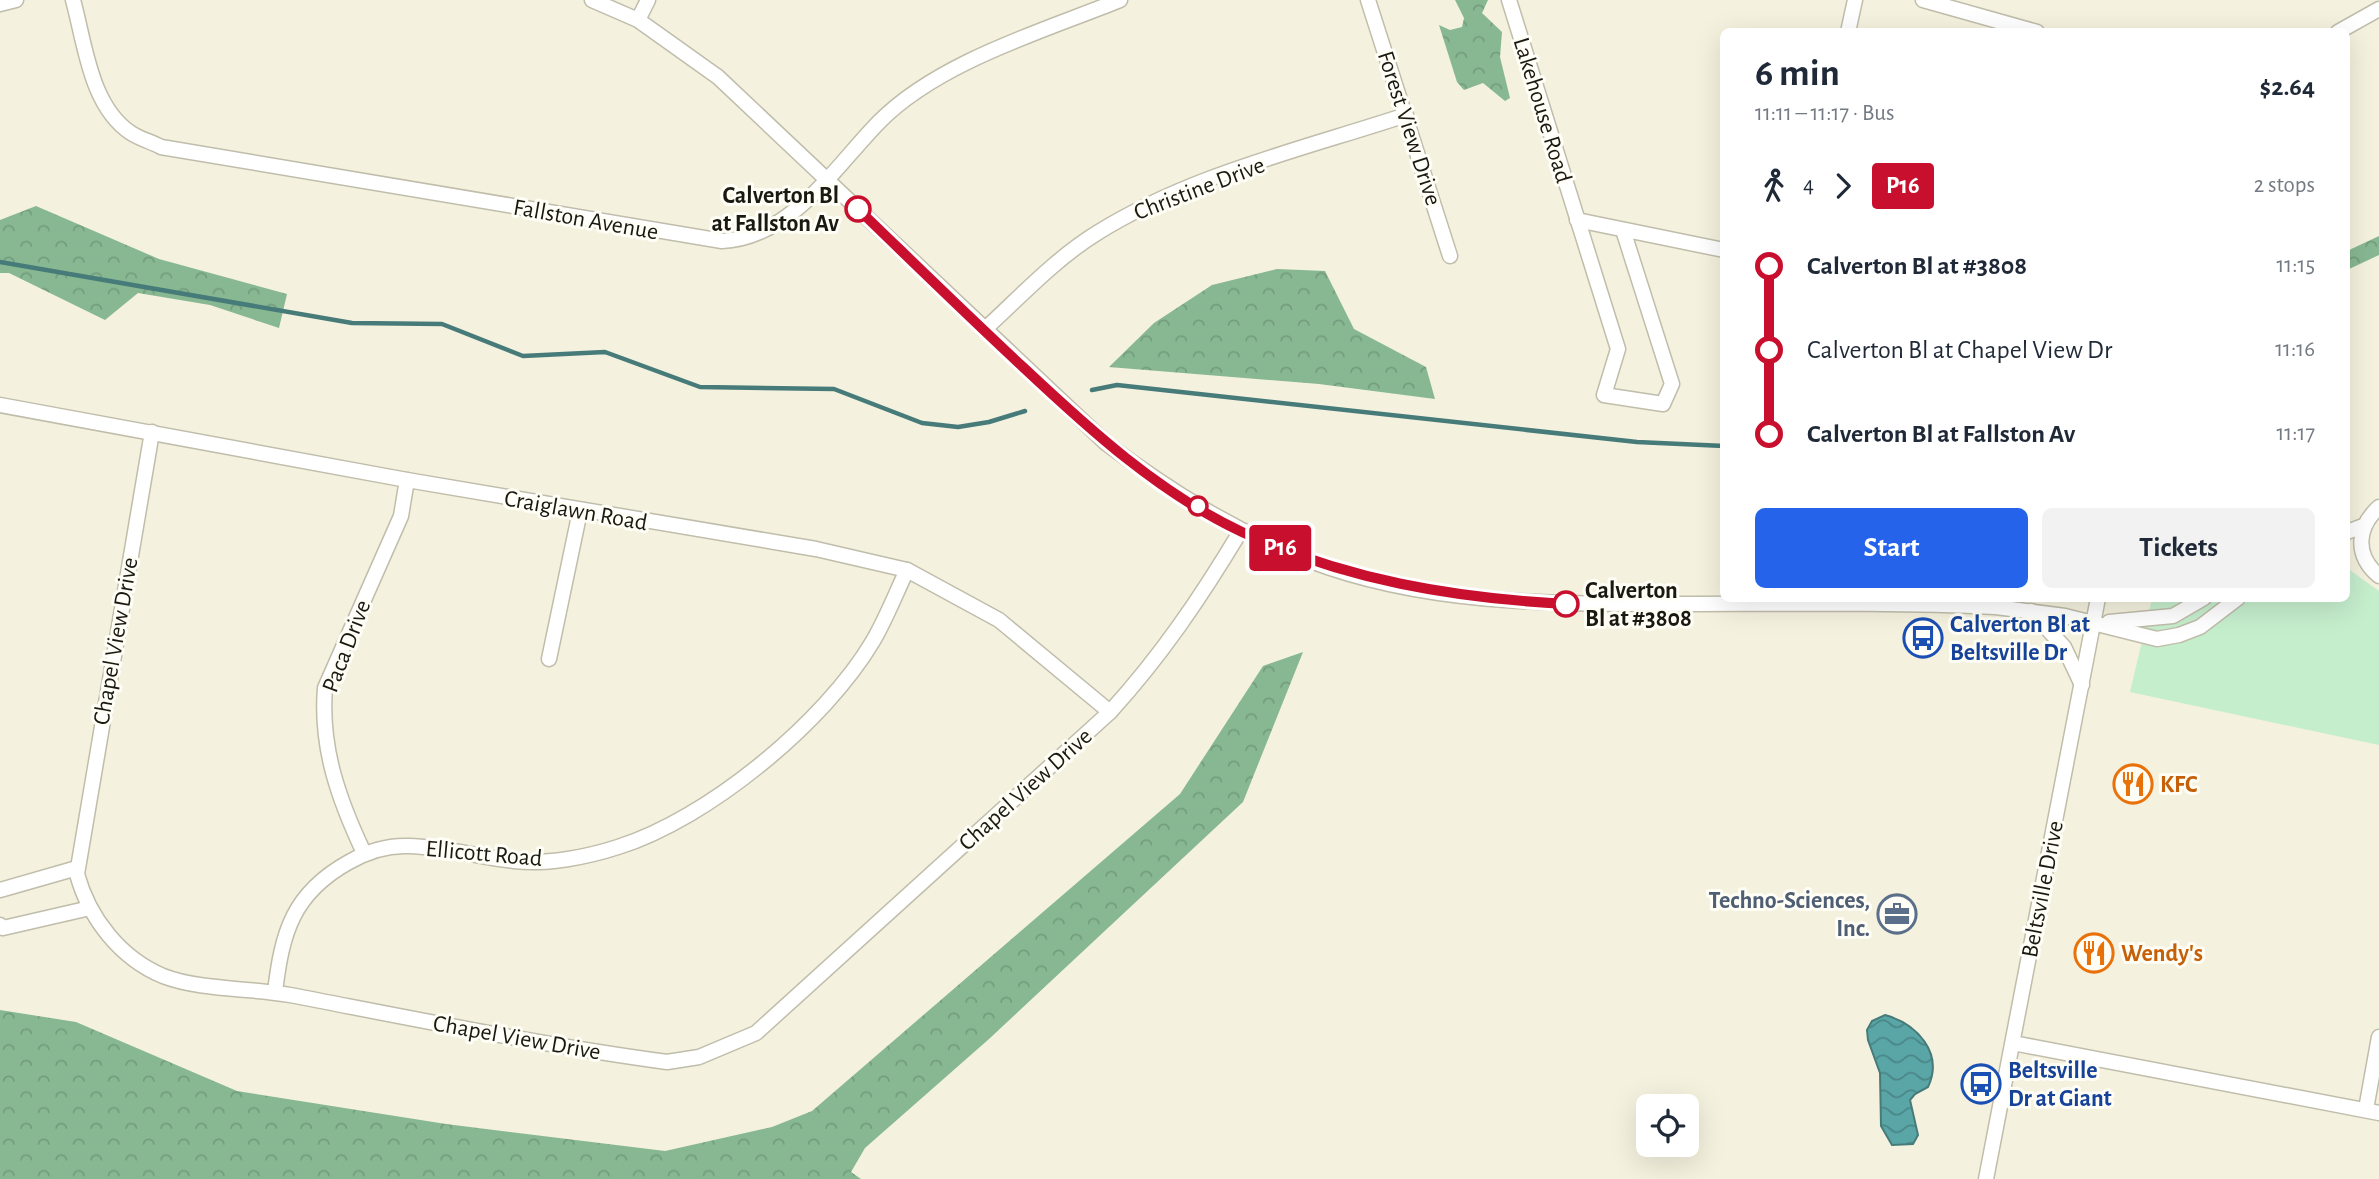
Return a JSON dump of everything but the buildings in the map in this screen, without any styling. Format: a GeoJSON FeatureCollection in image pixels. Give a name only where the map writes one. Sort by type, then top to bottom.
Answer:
{"type":"FeatureCollection","features":[{"type":"Feature","properties":{"kind":"street"},"geometry":{"type":"LineString","coordinates":[[0,4],[16,0]]}},
{"type":"Feature","properties":{"kind":"street","name":"Fallston Avenue"},"geometry":{"type":"LineString","coordinates":[[73,0],[96,87],[116,117],[131,132],[161,146],[722,241],[755,236],[773,227],[825,178],[881,119],[935,81],[1013,43],[1120,0]]}},
{"type":"Feature","properties":{"kind":"street"},"geometry":{"type":"LineString","coordinates":[[592,0],[638,20],[718,77],[1107,444],[1171,489],[1240,531],[1348,572],[1454,595],[1510,601],[1936,604],[2031,611],[2157,639],[2179,635],[2200,626],[2234,602]]}},
{"type":"Feature","properties":{"kind":"street"},"geometry":{"type":"LineString","coordinates":[[638,20],[648,0]]}},
{"type":"Feature","properties":{"kind":"street","name":"Forest View Drive"},"geometry":{"type":"LineString","coordinates":[[1368,0],[1450,256]]}},
{"type":"Feature","properties":{"kind":"street"},"geometry":{"type":"LineString","coordinates":[[1849,28],[1855,0]]}},
{"type":"Feature","properties":{"kind":"street"},"geometry":{"type":"LineString","coordinates":[[1923,0],[2023,28]]}},
{"type":"Feature","properties":{"kind":"street","name":"Lakehouse Road"},"geometry":{"type":"LineString","coordinates":[[1512,1],[1618,349],[1604,396],[1663,404],[1672,384],[1623,230]]}},
{"type":"Feature","properties":{"kind":"street"},"geometry":{"type":"LineString","coordinates":[[2346,28],[2379,9]]}},
{"type":"Feature","properties":{"kind":"street","name":"Christine Drive"},"geometry":{"type":"LineString","coordinates":[[984,330],[1058,262],[1127,216],[1193,186],[1406,115]]}},
{"type":"Feature","properties":{"kind":"street"},"geometry":{"type":"LineString","coordinates":[[1577,220],[1720,249]]}},
{"type":"Feature","properties":{"kind":"street","name":"Craiglawn Road"},"geometry":{"type":"LineString","coordinates":[[0,405],[407,481],[816,549],[908,570],[999,620],[1110,712]]}},
{"type":"Feature","properties":{"kind":"street","name":"Chapel View Drive"},"geometry":{"type":"LineString","coordinates":[[152,432],[78,868],[83,895],[100,927],[145,966],[165,977],[275,992],[667,1062],[699,1057],[756,1033],[1110,712],[1151,668],[1177,633],[1240,531]]}},
{"type":"Feature","properties":{"kind":"street","name":"Paca Drive"},"geometry":{"type":"LineString","coordinates":[[365,853],[333,775],[323,716],[325,688],[401,516],[407,481]]}},
{"type":"Feature","properties":{"kind":"street"},"geometry":{"type":"LineString","coordinates":[[2379,507],[2363,526],[2354,551],[2379,576]]}},
{"type":"Feature","properties":{"kind":"street"},"geometry":{"type":"LineString","coordinates":[[549,659],[580,511]]}},
{"type":"Feature","properties":{"kind":"street"},"geometry":{"type":"LineString","coordinates":[[2350,531],[2363,526]]}},
{"type":"Feature","properties":{"kind":"street","name":"Ellicott Road"},"geometry":{"type":"LineString","coordinates":[[275,992],[280,951],[303,898],[337,869],[365,853],[407,846],[475,853],[515,861],[564,858],[620,847],[689,815],[729,790],[811,716],[853,671],[873,640],[908,570]]}},
{"type":"Feature","properties":{"kind":"street","name":"Beltsville Drive"},"geometry":{"type":"LineString","coordinates":[[1986,1179],[2097,602]]}},
{"type":"Feature","properties":{"kind":"street"},"geometry":{"type":"LineString","coordinates":[[2094,623],[2174,616],[2197,602]]}},
{"type":"Feature","properties":{"kind":"street"},"geometry":{"type":"LineString","coordinates":[[2031,611],[2064,647],[2082,685]]}},
{"type":"Feature","properties":{"kind":"street"},"geometry":{"type":"LineString","coordinates":[[0,890],[78,868]]}},
{"type":"Feature","properties":{"kind":"street"},"geometry":{"type":"LineString","coordinates":[[0,925],[3,928],[18,927],[90,908]]}},
{"type":"Feature","properties":{"kind":"street"},"geometry":{"type":"LineString","coordinates":[[2012,1043],[2372,1111],[2379,1037]]}},
{"type":"Feature","properties":{"kind":"green space"},"geometry":{"type":"Polygon","coordinates":[[[1455,0],[1488,0],[1482,13],[1502,32],[1500,57],[1510,98],[1505,101],[1483,83],[1464,90],[1457,82],[1439,25],[1450,30],[1462,27],[1464,18],[1455,0]]]}},
{"type":"Feature","properties":{"kind":"green space"},"geometry":{"type":"Polygon","coordinates":[[[36,206],[159,259],[287,294],[279,328],[210,305],[138,293],[105,320],[9,273],[0,273],[0,220],[36,206]]]}},
{"type":"Feature","properties":{"kind":"green space"},"geometry":{"type":"Polygon","coordinates":[[[2379,236],[2379,255],[2350,269],[2350,250],[2379,236]]]}},
{"type":"Feature","properties":{"kind":"green space"},"geometry":{"type":"Polygon","coordinates":[[[1277,269],[1325,271],[1354,329],[1426,367],[1435,399],[1319,384],[1109,367],[1154,323],[1212,285],[1277,269]]]}},
{"type":"Feature","properties":{"kind":"green space"},"geometry":{"type":"Polygon","coordinates":[[[2350,570],[2379,591],[2379,745],[2130,692],[2151,602],[2350,602],[2350,570]]]}},
{"type":"Feature","properties":{"kind":"green space"},"geometry":{"type":"Polygon","coordinates":[[[1303,652],[1243,802],[989,1039],[865,1148],[851,1172],[861,1179],[0,1179],[0,1010],[76,1022],[237,1091],[446,1124],[665,1151],[772,1127],[812,1111],[1180,794],[1263,666],[1303,652]]]}},
{"type":"Feature","properties":{"kind":"water"},"geometry":{"type":"Polygon","coordinates":[[[1885,1015],[1897,1019],[1917,1033],[1930,1052],[1933,1063],[1928,1087],[1910,1100],[1918,1135],[1913,1144],[1892,1145],[1881,1126],[1880,1073],[1867,1030],[1872,1021],[1885,1015]]]}},
{"type":"Feature","properties":{"kind":"waterway"},"geometry":{"type":"LineString","coordinates":[[0,262],[352,323],[442,324],[523,356],[605,352],[700,387],[834,389],[922,423],[958,427],[989,422],[1025,411]]}},
{"type":"Feature","properties":{"kind":"waterway"},"geometry":{"type":"LineString","coordinates":[[1092,390],[1117,385],[1637,442],[1720,446]]}},
{"type":"Feature","properties":{"kind":"bus line","name":"P16"},"geometry":{"type":"LineString","coordinates":[[858,209],[1107,444],[1160,482],[1240,531],[1309,560],[1388,582],[1454,595],[1566,604]]}},
{"type":"Feature","properties":{"kind":"place","name":"Calverton Bl at Fallston Av"},"geometry":{"type":"Point","coordinates":[858,209]}},
{"type":"Feature","properties":{"kind":"place","name":"Calverton Bl at #3808"},"geometry":{"type":"Point","coordinates":[1566,604]}},
{"type":"Feature","properties":{"kind":"place","name":"Calverton Bl at Beltsville Dr"},"geometry":{"type":"Point","coordinates":[1923,638]}},
{"type":"Feature","properties":{"kind":"place","name":"KFC"},"geometry":{"type":"Point","coordinates":[2133,784]}},
{"type":"Feature","properties":{"kind":"place","name":"Techno-Sciences, Inc."},"geometry":{"type":"Point","coordinates":[1897,914]}},
{"type":"Feature","properties":{"kind":"place","name":"Wendy's"},"geometry":{"type":"Point","coordinates":[2094,953]}},
{"type":"Feature","properties":{"kind":"place","name":"Beltsville Dr at Giant"},"geometry":{"type":"Point","coordinates":[1981,1084]}}]}
